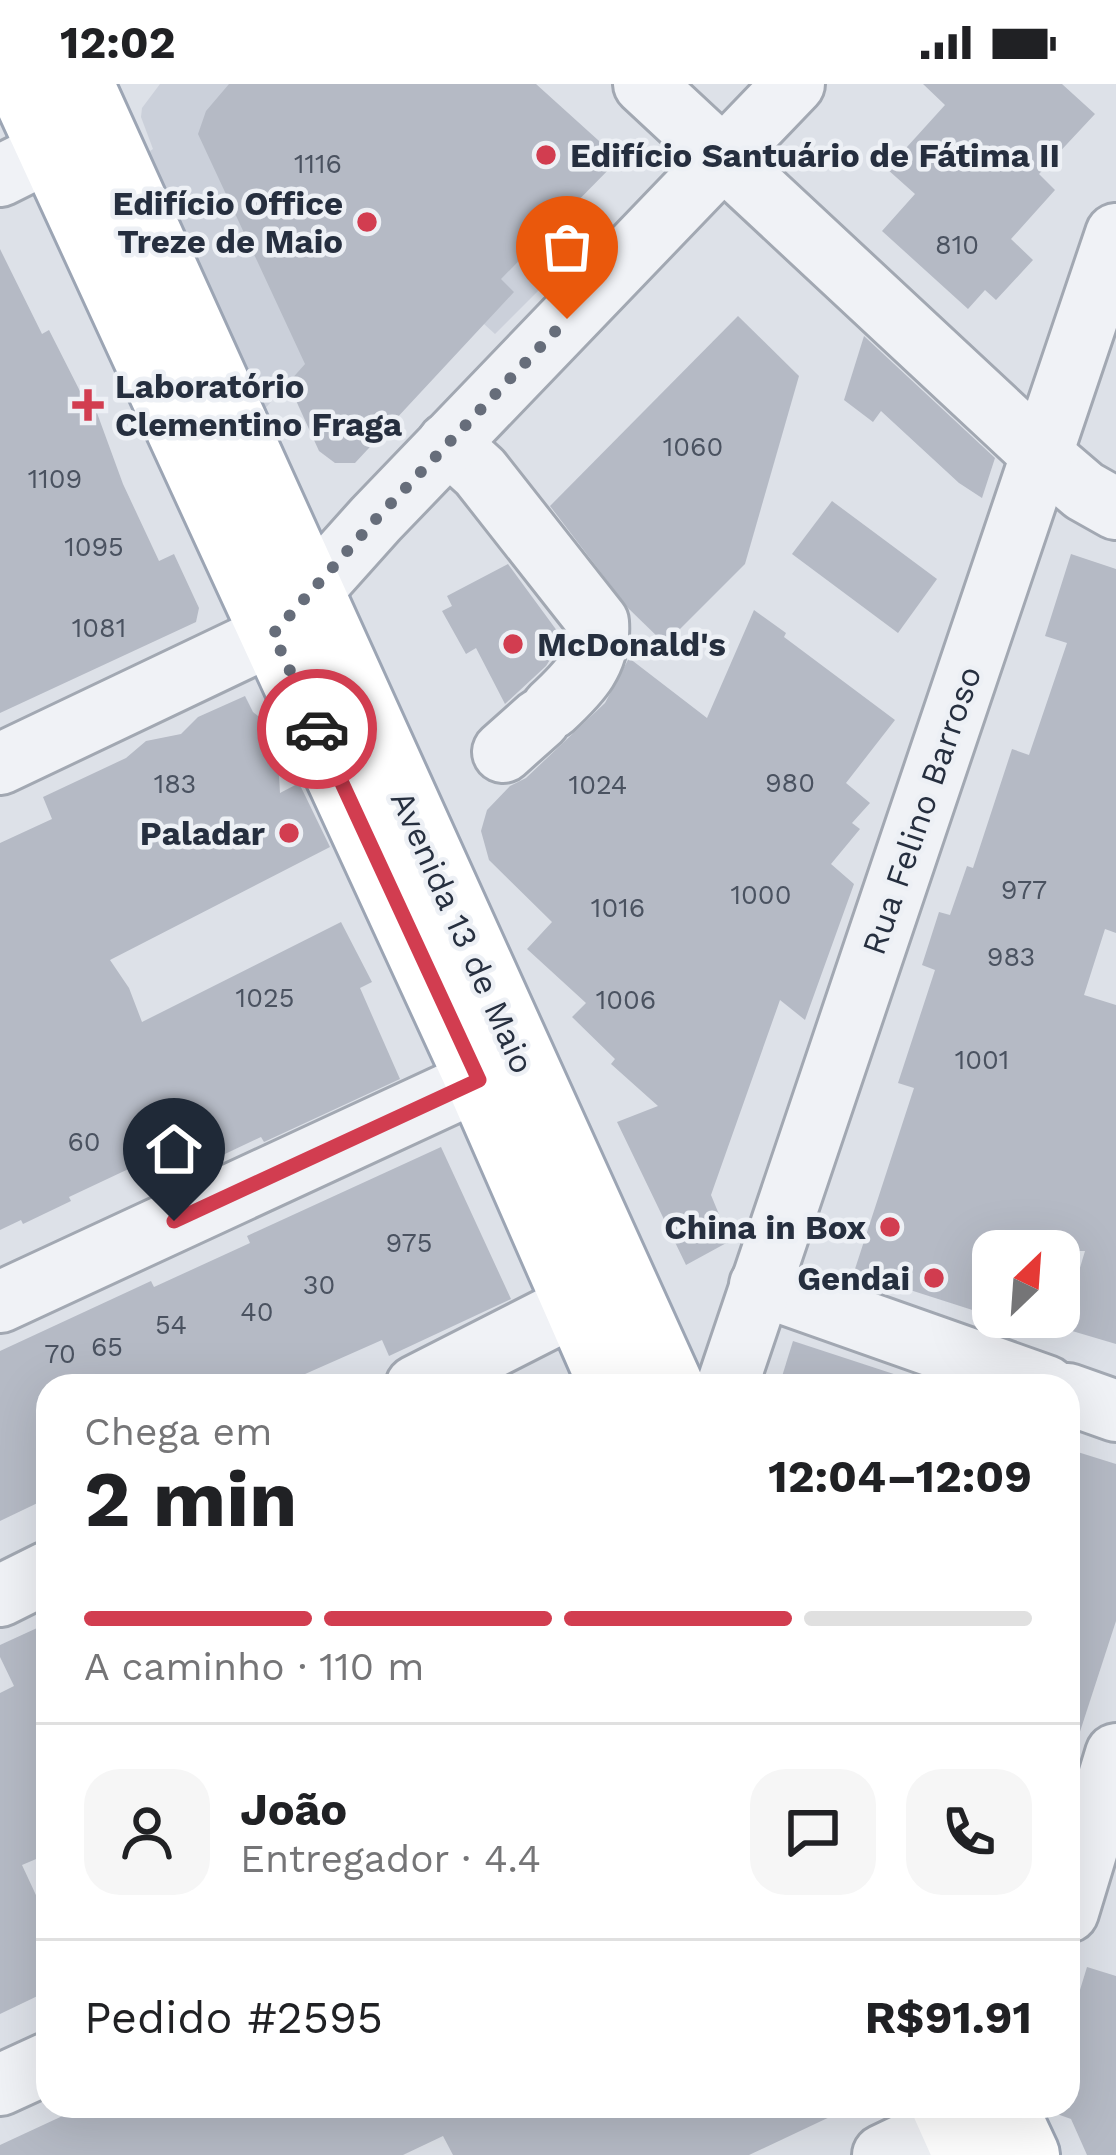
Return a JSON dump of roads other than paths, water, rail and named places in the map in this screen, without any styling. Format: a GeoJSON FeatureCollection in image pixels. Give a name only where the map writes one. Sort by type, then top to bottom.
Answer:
{"type":"FeatureCollection","features":[{"type":"Feature","properties":{"kind":"main road","name":"Avenida 13 de Maio"},"geometry":{"type":"LineString","coordinates":[[21,84],[64,119],[291,614],[664,1374]]}},
{"type":"Feature","properties":{"kind":"main road","name":"Avenida 13 de Maio"},"geometry":{"type":"LineString","coordinates":[[291,614],[479,1080],[607,1374]]}},
{"type":"Feature","properties":{"kind":"street"},"geometry":{"type":"LineString","coordinates":[[644,84],[1042,455],[1084,491],[1116,508]]}},
{"type":"Feature","properties":{"kind":"street"},"geometry":{"type":"LineString","coordinates":[[0,764],[291,614],[448,443],[794,84]]}},
{"type":"Feature","properties":{"kind":"street","name":"Rua Felino Barroso"},"geometry":{"type":"LineString","coordinates":[[731,1374],[1116,234]]}},
{"type":"Feature","properties":{"kind":"street"},"geometry":{"type":"LineString","coordinates":[[448,443],[480,472],[598,622],[597,656],[574,687],[532,726]]}},
{"type":"Feature","properties":{"kind":"street"},"geometry":{"type":"LineString","coordinates":[[0,1302],[479,1080]]}},
{"type":"Feature","properties":{"kind":"street"},"geometry":{"type":"LineString","coordinates":[[760,1285],[1012,1374]]}},
{"type":"Feature","properties":{"kind":"street"},"geometry":{"type":"LineString","coordinates":[[440,1374],[575,1305]]}},
{"type":"Feature","properties":{"kind":"street"},"geometry":{"type":"LineString","coordinates":[[1080,1398],[1116,1411]]}},
{"type":"Feature","properties":{"kind":"street"},"geometry":{"type":"LineString","coordinates":[[0,1596],[36,1578]]}},
{"type":"Feature","properties":{"kind":"street"},"geometry":{"type":"LineString","coordinates":[[1080,1872],[1116,1754]]}},
{"type":"Feature","properties":{"kind":"street"},"geometry":{"type":"LineString","coordinates":[[0,2085],[36,2068]]}},
{"type":"Feature","properties":{"kind":"street"},"geometry":{"type":"LineString","coordinates":[[883,2155],[987,2123]]}},
{"type":"Feature","properties":{"kind":"place","name":"Edifício Santuário de Fátima II"},"geometry":{"type":"Point","coordinates":[546,155]}},
{"type":"Feature","properties":{"kind":"place","name":"Edifício Office Treze de Maio"},"geometry":{"type":"Point","coordinates":[367,222]}},
{"type":"Feature","properties":{"kind":"place","name":"Laboratório Clementino Fraga"},"geometry":{"type":"Point","coordinates":[88,405]}},
{"type":"Feature","properties":{"kind":"place","name":"McDonald's"},"geometry":{"type":"Point","coordinates":[513,644]}},
{"type":"Feature","properties":{"kind":"place","name":"Paladar"},"geometry":{"type":"Point","coordinates":[289,833]}},
{"type":"Feature","properties":{"kind":"place","name":"China in Box"},"geometry":{"type":"Point","coordinates":[890,1227]}},
{"type":"Feature","properties":{"kind":"place","name":"Gendai"},"geometry":{"type":"Point","coordinates":[934,1278]}}]}
